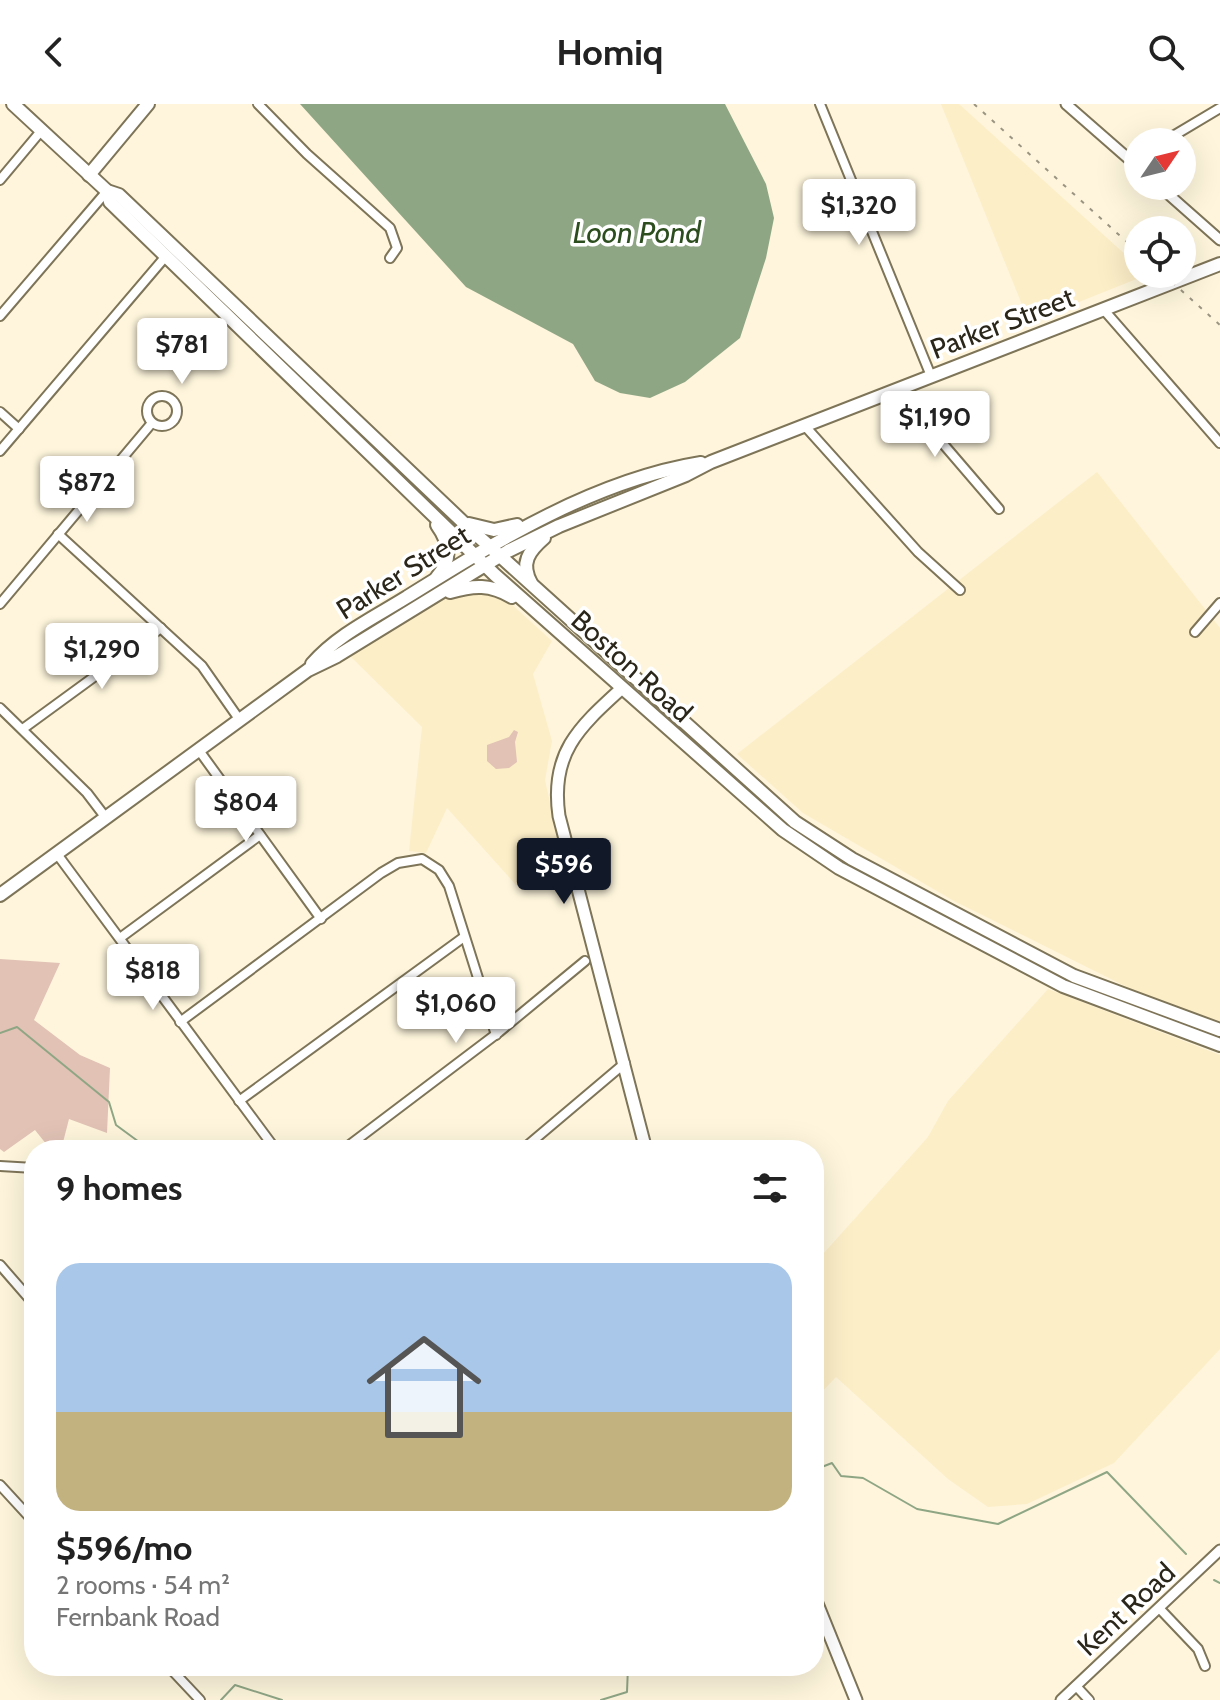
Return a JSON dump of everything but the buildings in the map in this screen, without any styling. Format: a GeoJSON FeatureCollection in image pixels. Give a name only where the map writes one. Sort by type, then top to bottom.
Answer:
{"type":"FeatureCollection","features":[{"type":"Feature","properties":{"kind":"main road","name":"Boston Road"},"geometry":{"type":"LineString","coordinates":[[13,104],[107,191],[110,202],[485,565],[783,830],[829,862],[1063,986],[1220,1045]]}},
{"type":"Feature","properties":{"kind":"main road"},"geometry":{"type":"LineString","coordinates":[[89,175],[148,104]]}},
{"type":"Feature","properties":{"kind":"main road","name":"Boston Road"},"geometry":{"type":"LineString","coordinates":[[107,191],[117,192],[454,514],[736,772],[828,845],[1074,976],[1220,1030]]}},
{"type":"Feature","properties":{"kind":"main road","name":"Parker Street"},"geometry":{"type":"LineString","coordinates":[[0,895],[308,670],[500,556],[559,526],[711,462],[1220,264]]}},
{"type":"Feature","properties":{"kind":"main road","name":"Parker Street"},"geometry":{"type":"LineString","coordinates":[[308,670],[349,633],[489,546],[558,510],[683,467],[711,462]]}},
{"type":"Feature","properties":{"kind":"main road"},"geometry":{"type":"LineString","coordinates":[[415,498],[440,529],[448,546],[443,570],[426,585]]}},
{"type":"Feature","properties":{"kind":"main road"},"geometry":{"type":"LineString","coordinates":[[454,514],[471,525],[494,530],[558,510]]}},
{"type":"Feature","properties":{"kind":"main road"},"geometry":{"type":"LineString","coordinates":[[535,588],[527,576],[526,560],[530,550],[559,526]]}},
{"type":"Feature","properties":{"kind":"main road"},"geometry":{"type":"LineString","coordinates":[[428,600],[481,585],[495,587],[535,611]]}},
{"type":"Feature","properties":{"kind":"main road"},"geometry":{"type":"LineString","coordinates":[[621,689],[592,716],[568,745],[555,788],[559,816],[644,1140]]}},
{"type":"Feature","properties":{"kind":"main road"},"geometry":{"type":"LineString","coordinates":[[824,1621],[856,1700]]}},
{"type":"Feature","properties":{"kind":"street"},"geometry":{"type":"LineString","coordinates":[[258,104],[307,154],[390,228],[397,239],[397,248],[390,258]]}},
{"type":"Feature","properties":{"kind":"street"},"geometry":{"type":"LineString","coordinates":[[820,104],[931,376]]}},
{"type":"Feature","properties":{"kind":"street"},"geometry":{"type":"LineString","coordinates":[[1066,104],[1124,155]]}},
{"type":"Feature","properties":{"kind":"street"},"geometry":{"type":"LineString","coordinates":[[1186,128],[1220,108]]}},
{"type":"Feature","properties":{"kind":"street"},"geometry":{"type":"LineString","coordinates":[[0,180],[41,131]]}},
{"type":"Feature","properties":{"kind":"street"},"geometry":{"type":"LineString","coordinates":[[0,316],[107,191]]}},
{"type":"Feature","properties":{"kind":"street"},"geometry":{"type":"LineString","coordinates":[[1175,200],[1220,240]]}},
{"type":"Feature","properties":{"kind":"street"},"geometry":{"type":"LineString","coordinates":[[0,451],[166,256]]}},
{"type":"Feature","properties":{"kind":"street"},"geometry":{"type":"LineString","coordinates":[[1104,310],[1220,443]]}},
{"type":"Feature","properties":{"kind":"street"},"geometry":{"type":"LineString","coordinates":[[896,389],[999,509]]}},
{"type":"Feature","properties":{"kind":"street"},"geometry":{"type":"LineString","coordinates":[[0,412],[19,429]]}},
{"type":"Feature","properties":{"kind":"street"},"geometry":{"type":"LineString","coordinates":[[0,604],[151,424]]}},
{"type":"Feature","properties":{"kind":"street"},"geometry":{"type":"LineString","coordinates":[[804,425],[918,552],[960,590]]}},
{"type":"Feature","properties":{"kind":"street"},"geometry":{"type":"LineString","coordinates":[[58,534],[202,666],[239,719]]}},
{"type":"Feature","properties":{"kind":"street"},"geometry":{"type":"LineString","coordinates":[[1195,632],[1220,603]]}},
{"type":"Feature","properties":{"kind":"street"},"geometry":{"type":"LineString","coordinates":[[24,728],[161,628]]}},
{"type":"Feature","properties":{"kind":"street"},"geometry":{"type":"LineString","coordinates":[[0,708],[24,728],[87,793],[106,818]]}},
{"type":"Feature","properties":{"kind":"street"},"geometry":{"type":"LineString","coordinates":[[198,749],[321,919]]}},
{"type":"Feature","properties":{"kind":"street"},"geometry":{"type":"LineString","coordinates":[[120,938],[260,835]]}},
{"type":"Feature","properties":{"kind":"street"},"geometry":{"type":"LineString","coordinates":[[57,854],[268,1140]]}},
{"type":"Feature","properties":{"kind":"street"},"geometry":{"type":"LineString","coordinates":[[180,1022],[398,863],[422,859],[444,877],[496,1035]]}},
{"type":"Feature","properties":{"kind":"street"},"geometry":{"type":"LineString","coordinates":[[239,1101],[464,937]]}},
{"type":"Feature","properties":{"kind":"street"},"geometry":{"type":"LineString","coordinates":[[356,1140],[496,1035],[585,961]]}},
{"type":"Feature","properties":{"kind":"street"},"geometry":{"type":"LineString","coordinates":[[534,1140],[625,1063]]}},
{"type":"Feature","properties":{"kind":"street"},"geometry":{"type":"LineString","coordinates":[[0,1166],[24,1167]]}},
{"type":"Feature","properties":{"kind":"street"},"geometry":{"type":"LineString","coordinates":[[0,1265],[24,1293]]}},
{"type":"Feature","properties":{"kind":"street"},"geometry":{"type":"LineString","coordinates":[[0,1485],[24,1511]]}},
{"type":"Feature","properties":{"kind":"street","name":"Kent Road"},"geometry":{"type":"LineString","coordinates":[[1061,1700],[1220,1550]]}},
{"type":"Feature","properties":{"kind":"street"},"geometry":{"type":"LineString","coordinates":[[1159,1608],[1198,1649],[1205,1666]]}},
{"type":"Feature","properties":{"kind":"street"},"geometry":{"type":"LineString","coordinates":[[177,1676],[200,1700]]}},
{"type":"Feature","properties":{"kind":"street"},"geometry":{"type":"LineString","coordinates":[[1076,1686],[1089,1700]]}},
{"type":"Feature","properties":{"kind":"shaded area"},"geometry":{"type":"Polygon","coordinates":[[[941,104],[959,104],[1124,253],[1124,284],[1029,322],[941,104]]]}},
{"type":"Feature","properties":{"kind":"shaded area"},"geometry":{"type":"Polygon","coordinates":[[[1097,472],[1220,628],[1220,1022],[1131,989],[954,901],[803,813],[737,754],[1097,472]]]}},
{"type":"Feature","properties":{"kind":"shaded area"},"geometry":{"type":"Polygon","coordinates":[[[468,593],[488,593],[508,601],[552,641],[533,674],[552,741],[545,780],[564,867],[545,864],[516,885],[447,808],[426,853],[409,851],[422,727],[350,656],[432,602],[468,593]]]}},
{"type":"Feature","properties":{"kind":"shaded area"},"geometry":{"type":"Polygon","coordinates":[[[514,730],[518,732],[515,742],[517,762],[509,768],[496,769],[487,761],[487,745],[509,737],[514,730]]]}},
{"type":"Feature","properties":{"kind":"shaded area"},"geometry":{"type":"Polygon","coordinates":[[[0,959],[60,963],[34,1020],[80,1055],[110,1068],[107,1133],[69,1119],[64,1140],[43,1140],[35,1130],[4,1152],[0,1149],[0,959]]]}},
{"type":"Feature","properties":{"kind":"shaded area"},"geometry":{"type":"Polygon","coordinates":[[[1048,989],[1220,1055],[1220,1349],[1114,1463],[1027,1504],[988,1507],[948,1479],[836,1377],[824,1390],[824,1253],[928,1137],[948,1101],[1048,989]]]}},
{"type":"Feature","properties":{"kind":"water","name":"Loon Pond"},"geometry":{"type":"Polygon","coordinates":[[[300,104],[725,104],[766,184],[774,218],[766,258],[740,338],[685,382],[650,398],[620,393],[595,381],[573,344],[466,287],[300,104]]]}},
{"type":"Feature","properties":{"kind":"waterway"},"geometry":{"type":"LineString","coordinates":[[0,1033],[17,1027],[109,1102],[116,1125],[136,1140]]}},
{"type":"Feature","properties":{"kind":"waterway"},"geometry":{"type":"LineString","coordinates":[[824,1466],[832,1463],[841,1476],[863,1478],[917,1509],[998,1524],[1107,1472],[1186,1554]]}},
{"type":"Feature","properties":{"kind":"waterway"},"geometry":{"type":"LineString","coordinates":[[1214,1580],[1220,1583]]}},
{"type":"Feature","properties":{"kind":"waterway"},"geometry":{"type":"LineString","coordinates":[[601,1700],[627,1692],[628,1676]]}},
{"type":"Feature","properties":{"kind":"waterway"},"geometry":{"type":"LineString","coordinates":[[221,1700],[235,1685],[282,1700]]}},
{"type":"Feature","properties":{"kind":"railway"},"geometry":{"type":"LineString","coordinates":[[974,104],[1124,239]]}},
{"type":"Feature","properties":{"kind":"railway"},"geometry":{"type":"LineString","coordinates":[[1179,288],[1220,325]]}}]}
